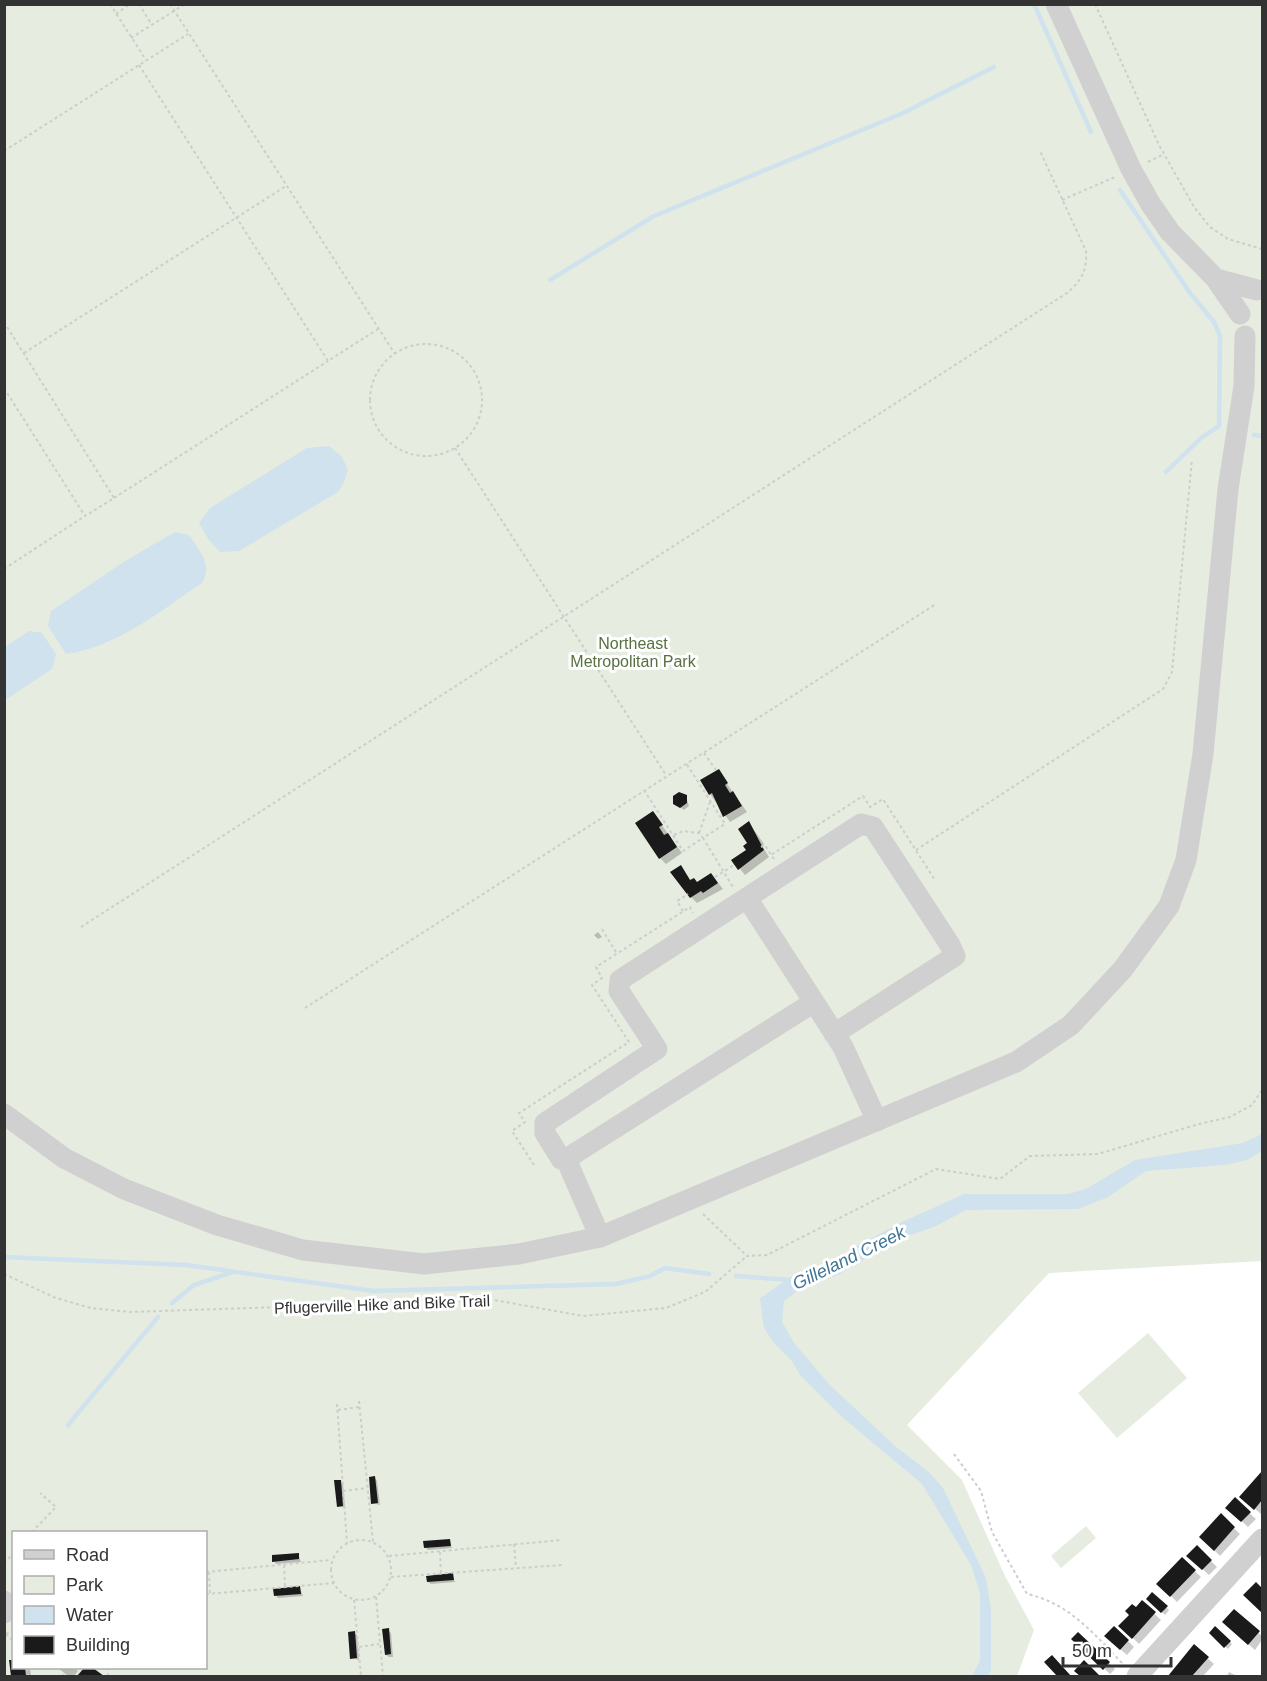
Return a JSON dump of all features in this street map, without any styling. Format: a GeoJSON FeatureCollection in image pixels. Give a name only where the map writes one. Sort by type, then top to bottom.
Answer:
{"type":"FeatureCollection","features":[{"type":"Feature","properties":{"kind":"street"},"geometry":{"type":"LineString","coordinates":[[1056,4],[1131,169],[1150,203],[1170,232],[1216,279],[1240,314]]}},
{"type":"Feature","properties":{"kind":"street"},"geometry":{"type":"LineString","coordinates":[[1216,279],[1260,289]]}},
{"type":"Feature","properties":{"kind":"street"},"geometry":{"type":"LineString","coordinates":[[1260,289],[1249,296],[1240,314],[1240,326],[1245,336],[1255,346],[1263,349]]}},
{"type":"Feature","properties":{"kind":"street"},"geometry":{"type":"LineString","coordinates":[[5,1117],[64,1158],[124,1189],[217,1225],[303,1250],[424,1264],[519,1254],[600,1237],[1016,1062],[1071,1026],[1123,969],[1169,906],[1186,860],[1196,809],[1228,489],[1244,386],[1245,336]]}},
{"type":"Feature","properties":{"kind":"street"},"geometry":{"type":"LineString","coordinates":[[1244,386],[1263,356]]}},
{"type":"Feature","properties":{"kind":"street"},"geometry":{"type":"LineString","coordinates":[[814,1002],[566,1159],[561,1159],[545,1132],[545,1123],[657,1050],[619,991],[620,980],[742,895],[861,824],[873,827],[955,956],[834,1034]]}},
{"type":"Feature","properties":{"kind":"street"},"geometry":{"type":"LineString","coordinates":[[742,895],[834,1034],[877,1121]]}},
{"type":"Feature","properties":{"kind":"street"},"geometry":{"type":"LineString","coordinates":[[566,1159],[600,1237]]}},
{"type":"Feature","properties":{"kind":"street"},"geometry":{"type":"LineString","coordinates":[[1130,1670],[1263,1539]]}},
{"type":"Feature","properties":{"kind":"street"},"geometry":{"type":"LineString","coordinates":[[4,1601],[4,1612]]}},
{"type":"Feature","properties":{"kind":"path"},"geometry":{"type":"LineString","coordinates":[[110,4],[146,61]]}},
{"type":"Feature","properties":{"kind":"path"},"geometry":{"type":"LineString","coordinates":[[116,14],[130,4]]}},
{"type":"Feature","properties":{"kind":"path"},"geometry":{"type":"LineString","coordinates":[[139,4],[153,25]]}},
{"type":"Feature","properties":{"kind":"path"},"geometry":{"type":"LineString","coordinates":[[170,4],[395,354]]}},
{"type":"Feature","properties":{"kind":"path"},"geometry":{"type":"LineString","coordinates":[[131,38],[185,4]]}},
{"type":"Feature","properties":{"kind":"path"},"geometry":{"type":"LineString","coordinates":[[1095,4],[1164,154],[1194,207],[1210,227],[1228,239],[1263,249]]}},
{"type":"Feature","properties":{"kind":"path"},"geometry":{"type":"LineString","coordinates":[[4,151],[188,34]]}},
{"type":"Feature","properties":{"kind":"path"},"geometry":{"type":"LineString","coordinates":[[139,65],[328,361]]}},
{"type":"Feature","properties":{"kind":"path"},"geometry":{"type":"LineString","coordinates":[[81,927],[1067,293],[1079,282],[1087,268],[1086,251],[1040,152]]}},
{"type":"Feature","properties":{"kind":"path"},"geometry":{"type":"LineString","coordinates":[[1140,165],[1164,154]]}},
{"type":"Feature","properties":{"kind":"path"},"geometry":{"type":"LineString","coordinates":[[1062,200],[1123,173]]}},
{"type":"Feature","properties":{"kind":"path"},"geometry":{"type":"LineString","coordinates":[[24,353],[286,186]]}},
{"type":"Feature","properties":{"kind":"path"},"geometry":{"type":"LineString","coordinates":[[4,322],[114,498]]}},
{"type":"Feature","properties":{"kind":"path"},"geometry":{"type":"LineString","coordinates":[[4,569],[379,329]]}},
{"type":"Feature","properties":{"kind":"path"},"geometry":{"type":"LineString","coordinates":[[417,345],[441,347],[456,353],[473,371],[481,393],[481,409],[472,432],[455,448],[437,456],[418,456],[400,450],[384,438],[374,422],[370,403],[372,384],[381,367],[395,354],[417,345]]}},
{"type":"Feature","properties":{"kind":"path"},"geometry":{"type":"LineString","coordinates":[[4,388],[85,516]]}},
{"type":"Feature","properties":{"kind":"path"},"geometry":{"type":"LineString","coordinates":[[455,448],[565,615],[666,775]]}},
{"type":"Feature","properties":{"kind":"path"},"geometry":{"type":"LineString","coordinates":[[916,849],[1163,689],[1172,672],[1192,459]]}},
{"type":"Feature","properties":{"kind":"path"},"geometry":{"type":"LineString","coordinates":[[305,1008],[936,604]]}},
{"type":"Feature","properties":{"kind":"path"},"geometry":{"type":"LineString","coordinates":[[704,751],[716,770]]}},
{"type":"Feature","properties":{"kind":"path"},"geometry":{"type":"LineString","coordinates":[[644,790],[683,851],[725,824],[686,763]]}},
{"type":"Feature","properties":{"kind":"path"},"geometry":{"type":"LineString","coordinates":[[699,833],[711,801]]}},
{"type":"Feature","properties":{"kind":"path"},"geometry":{"type":"LineString","coordinates":[[673,835],[684,831],[699,833],[742,895]]}},
{"type":"Feature","properties":{"kind":"path"},"geometry":{"type":"LineString","coordinates":[[761,847],[765,845],[771,855]]}},
{"type":"Feature","properties":{"kind":"path"},"geometry":{"type":"LineString","coordinates":[[715,877],[734,865]]}},
{"type":"Feature","properties":{"kind":"path"},"geometry":{"type":"LineString","coordinates":[[683,911],[677,901],[687,894]]}},
{"type":"Feature","properties":{"kind":"path"},"geometry":{"type":"LineString","coordinates":[[534,1165],[512,1131],[525,1122],[519,1113],[629,1042],[592,985],[602,978],[596,967],[690,907],[697,918]]}},
{"type":"Feature","properties":{"kind":"path"},"geometry":{"type":"LineString","coordinates":[[602,929],[617,954]]}},
{"type":"Feature","properties":{"kind":"path","name":"Pflugerville Hike and Bike Trail"},"geometry":{"type":"LineString","coordinates":[[4,1274],[74,1303],[92,1308],[130,1312],[494,1299],[583,1316],[666,1308],[705,1292],[747,1256],[767,1255],[936,1169],[1000,1179],[1030,1156],[1098,1154],[1230,1117],[1252,1105],[1263,1090]]}},
{"type":"Feature","properties":{"kind":"path"},"geometry":{"type":"LineString","coordinates":[[691,1200],[747,1256]]}},
{"type":"Feature","properties":{"kind":"path"},"geometry":{"type":"LineString","coordinates":[[359,1401],[373,1542]]}},
{"type":"Feature","properties":{"kind":"path"},"geometry":{"type":"LineString","coordinates":[[337,1404],[347,1543]]}},
{"type":"Feature","properties":{"kind":"path"},"geometry":{"type":"LineString","coordinates":[[338,1410],[360,1407]]}},
{"type":"Feature","properties":{"kind":"path"},"geometry":{"type":"LineString","coordinates":[[954,1454],[981,1491],[992,1532],[1027,1594],[1060,1605],[1075,1616],[1130,1670]]}},
{"type":"Feature","properties":{"kind":"path"},"geometry":{"type":"LineString","coordinates":[[343,1491],[368,1488]]}},
{"type":"Feature","properties":{"kind":"path"},"geometry":{"type":"LineString","coordinates":[[34,1531],[56,1507],[40,1493]]}},
{"type":"Feature","properties":{"kind":"path"},"geometry":{"type":"LineString","coordinates":[[363,1539],[373,1542],[388,1556],[391,1577],[383,1592],[376,1597],[354,1600],[339,1590],[334,1583],[331,1568],[333,1560],[347,1543],[363,1539]]}},
{"type":"Feature","properties":{"kind":"path"},"geometry":{"type":"LineString","coordinates":[[388,1556],[562,1540]]}},
{"type":"Feature","properties":{"kind":"path"},"geometry":{"type":"LineString","coordinates":[[514,1544],[516,1568]]}},
{"type":"Feature","properties":{"kind":"path"},"geometry":{"type":"LineString","coordinates":[[440,1551],[441,1574]]}},
{"type":"Feature","properties":{"kind":"path"},"geometry":{"type":"LineString","coordinates":[[210,1593],[207,1572],[333,1560]]}},
{"type":"Feature","properties":{"kind":"path"},"geometry":{"type":"LineString","coordinates":[[284,1564],[285,1586]]}},
{"type":"Feature","properties":{"kind":"path"},"geometry":{"type":"LineString","coordinates":[[391,1577],[563,1565]]}},
{"type":"Feature","properties":{"kind":"path"},"geometry":{"type":"LineString","coordinates":[[207,1594],[334,1583]]}},
{"type":"Feature","properties":{"kind":"path"},"geometry":{"type":"LineString","coordinates":[[376,1597],[383,1677]]}},
{"type":"Feature","properties":{"kind":"path"},"geometry":{"type":"LineString","coordinates":[[354,1600],[361,1677]]}},
{"type":"Feature","properties":{"kind":"path"},"geometry":{"type":"LineString","coordinates":[[358,1647],[380,1644]]}},
{"type":"Feature","properties":{"kind":"green space","name":"Northeast Metropolitan Park"},"geometry":{"type":"Polygon","coordinates":[[[5,5],[1262,5],[1262,1261],[1049,1273],[907,1425],[962,1480],[1005,1576],[1034,1630],[1017,1676],[5,1676],[5,5]]]}},
{"type":"Feature","properties":{"kind":"green space"},"geometry":{"type":"Polygon","coordinates":[[[1148,1333],[1187,1378],[1117,1438],[1078,1393],[1148,1333]]]}},
{"type":"Feature","properties":{"kind":"green space"},"geometry":{"type":"Polygon","coordinates":[[[1086,1526],[1096,1538],[1061,1568],[1051,1556],[1086,1526]]]}},
{"type":"Feature","properties":{"kind":"water"},"geometry":{"type":"Polygon","coordinates":[[[329,446],[342,457],[348,470],[338,492],[239,551],[220,552],[208,539],[199,523],[210,508],[307,448],[329,446]]]}},
{"type":"Feature","properties":{"kind":"water"},"geometry":{"type":"Polygon","coordinates":[[[175,532],[189,535],[204,558],[206,570],[202,583],[120,636],[84,650],[66,654],[48,626],[51,611],[125,561],[175,532]]]}},
{"type":"Feature","properties":{"kind":"water"},"geometry":{"type":"Polygon","coordinates":[[[29,631],[42,633],[56,654],[52,669],[5,700],[5,647],[29,631]]]}},
{"type":"Feature","properties":{"kind":"water","name":"Gilleland Creek"},"geometry":{"type":"Polygon","coordinates":[[[1262,1134],[1262,1151],[1247,1160],[1225,1165],[1146,1171],[1108,1197],[1078,1209],[966,1210],[934,1227],[895,1240],[838,1275],[801,1288],[784,1301],[782,1322],[794,1343],[830,1385],[895,1446],[930,1473],[943,1488],[986,1578],[991,1609],[991,1670],[988,1676],[972,1676],[980,1661],[980,1593],[971,1565],[922,1484],[842,1417],[800,1375],[792,1361],[774,1343],[764,1328],[760,1298],[791,1277],[838,1261],[857,1246],[900,1223],[964,1194],[1068,1194],[1086,1189],[1135,1160],[1243,1143],[1262,1134]]]}},
{"type":"Feature","properties":{"kind":"building"},"geometry":{"type":"Polygon","coordinates":[[[719,769],[728,783],[725,785],[730,793],[733,791],[742,806],[723,817],[712,793],[709,795],[700,780],[719,769]]]}},
{"type":"Feature","properties":{"kind":"building"},"geometry":{"type":"Polygon","coordinates":[[[679,792],[687,795],[687,803],[680,808],[673,804],[673,796],[679,792]]]}},
{"type":"Feature","properties":{"kind":"building"},"geometry":{"type":"Polygon","coordinates":[[[653,811],[663,825],[659,827],[664,835],[668,833],[677,847],[659,859],[635,823],[653,811]]]}},
{"type":"Feature","properties":{"kind":"building"},"geometry":{"type":"Polygon","coordinates":[[[749,821],[764,850],[738,870],[731,860],[746,850],[743,846],[747,843],[738,829],[749,821]]]}},
{"type":"Feature","properties":{"kind":"building"},"geometry":{"type":"Polygon","coordinates":[[[681,865],[690,880],[694,878],[697,882],[711,873],[718,883],[690,898],[670,872],[681,865]]]}},
{"type":"Feature","properties":{"kind":"building"},"geometry":{"type":"Polygon","coordinates":[[[1262,1471],[1262,1500],[1254,1510],[1239,1497],[1262,1471]]]}},
{"type":"Feature","properties":{"kind":"building"},"geometry":{"type":"Polygon","coordinates":[[[375,1476],[378,1503],[371,1504],[369,1477],[375,1476]]]}},
{"type":"Feature","properties":{"kind":"building"},"geometry":{"type":"Polygon","coordinates":[[[334,1480],[341,1480],[343,1506],[337,1507],[334,1480]]]}},
{"type":"Feature","properties":{"kind":"building"},"geometry":{"type":"Polygon","coordinates":[[[1235,1497],[1251,1512],[1241,1522],[1225,1508],[1235,1497]]]}},
{"type":"Feature","properties":{"kind":"building"},"geometry":{"type":"Polygon","coordinates":[[[1221,1513],[1235,1527],[1214,1551],[1199,1537],[1221,1513]]]}},
{"type":"Feature","properties":{"kind":"building"},"geometry":{"type":"Polygon","coordinates":[[[450,1539],[451,1546],[424,1548],[423,1541],[450,1539]]]}},
{"type":"Feature","properties":{"kind":"building"},"geometry":{"type":"Polygon","coordinates":[[[1197,1545],[1212,1560],[1202,1570],[1186,1556],[1197,1545]]]}},
{"type":"Feature","properties":{"kind":"building"},"geometry":{"type":"Polygon","coordinates":[[[299,1553],[299,1559],[272,1562],[272,1555],[299,1553]]]}},
{"type":"Feature","properties":{"kind":"building"},"geometry":{"type":"Polygon","coordinates":[[[1182,1557],[1196,1570],[1170,1597],[1156,1584],[1182,1557]]]}},
{"type":"Feature","properties":{"kind":"building"},"geometry":{"type":"Polygon","coordinates":[[[453,1573],[454,1580],[427,1582],[426,1576],[453,1573]]]}},
{"type":"Feature","properties":{"kind":"building"},"geometry":{"type":"Polygon","coordinates":[[[1256,1582],[1262,1588],[1262,1613],[1243,1595],[1256,1582]]]}},
{"type":"Feature","properties":{"kind":"building"},"geometry":{"type":"Polygon","coordinates":[[[300,1586],[301,1594],[274,1596],[273,1589],[300,1586]]]}},
{"type":"Feature","properties":{"kind":"building"},"geometry":{"type":"Polygon","coordinates":[[[1152,1592],[1168,1606],[1161,1613],[1146,1599],[1152,1592]]]}},
{"type":"Feature","properties":{"kind":"building"},"geometry":{"type":"Polygon","coordinates":[[[1142,1600],[1156,1612],[1132,1639],[1118,1626],[1129,1615],[1125,1611],[1132,1604],[1136,1607],[1142,1600]]]}},
{"type":"Feature","properties":{"kind":"building"},"geometry":{"type":"Polygon","coordinates":[[[1234,1609],[1260,1631],[1248,1645],[1222,1622],[1234,1609]]]}},
{"type":"Feature","properties":{"kind":"building"},"geometry":{"type":"Polygon","coordinates":[[[1114,1626],[1129,1640],[1120,1650],[1104,1636],[1114,1626]]]}},
{"type":"Feature","properties":{"kind":"building"},"geometry":{"type":"Polygon","coordinates":[[[1215,1626],[1231,1641],[1224,1648],[1209,1633],[1215,1626]]]}},
{"type":"Feature","properties":{"kind":"building"},"geometry":{"type":"Polygon","coordinates":[[[389,1628],[391,1654],[385,1655],[382,1629],[389,1628]]]}},
{"type":"Feature","properties":{"kind":"building"},"geometry":{"type":"Polygon","coordinates":[[[355,1631],[357,1658],[350,1659],[348,1632],[355,1631]]]}},
{"type":"Feature","properties":{"kind":"building"},"geometry":{"type":"Polygon","coordinates":[[[1078,1632],[1110,1662],[1103,1670],[1071,1639],[1078,1632]]]}},
{"type":"Feature","properties":{"kind":"building"},"geometry":{"type":"Polygon","coordinates":[[[1194,1644],[1209,1657],[1192,1676],[1168,1676],[1194,1644]]]}},
{"type":"Feature","properties":{"kind":"building"},"geometry":{"type":"Polygon","coordinates":[[[1052,1655],[1071,1676],[1057,1676],[1044,1662],[1052,1655]]]}},
{"type":"Feature","properties":{"kind":"building"},"geometry":{"type":"Polygon","coordinates":[[[9,1660],[12,1660],[12,1669],[25,1669],[26,1676],[11,1676],[9,1660]]]}},
{"type":"Feature","properties":{"kind":"building"},"geometry":{"type":"Polygon","coordinates":[[[1084,1660],[1098,1676],[1080,1676],[1074,1671],[1084,1660]]]}},
{"type":"Feature","properties":{"kind":"building"},"geometry":{"type":"Polygon","coordinates":[[[83,1669],[94,1669],[104,1676],[77,1676],[83,1669]]]}},
{"type":"Feature","properties":{"kind":"waterway"},"geometry":{"type":"LineString","coordinates":[[1034,4],[1091,132]]}},
{"type":"Feature","properties":{"kind":"waterway"},"geometry":{"type":"LineString","coordinates":[[550,280],[654,216],[903,113],[994,67]]}},
{"type":"Feature","properties":{"kind":"waterway"},"geometry":{"type":"LineString","coordinates":[[1120,190],[1190,293],[1214,322],[1220,336],[1219,426],[1201,438],[1166,472]]}},
{"type":"Feature","properties":{"kind":"waterway"},"geometry":{"type":"LineString","coordinates":[[1254,435],[1262,436]]}},
{"type":"Feature","properties":{"kind":"waterway"},"geometry":{"type":"LineString","coordinates":[[4,1257],[186,1265],[374,1291],[616,1284],[650,1276],[665,1268],[709,1274]]}},
{"type":"Feature","properties":{"kind":"waterway"},"geometry":{"type":"LineString","coordinates":[[172,1303],[194,1285],[233,1272]]}},
{"type":"Feature","properties":{"kind":"waterway","name":"Gilleland Creek"},"geometry":{"type":"LineString","coordinates":[[736,1276],[791,1280]]}},
{"type":"Feature","properties":{"kind":"waterway"},"geometry":{"type":"LineString","coordinates":[[68,1425],[158,1317]]}}]}
